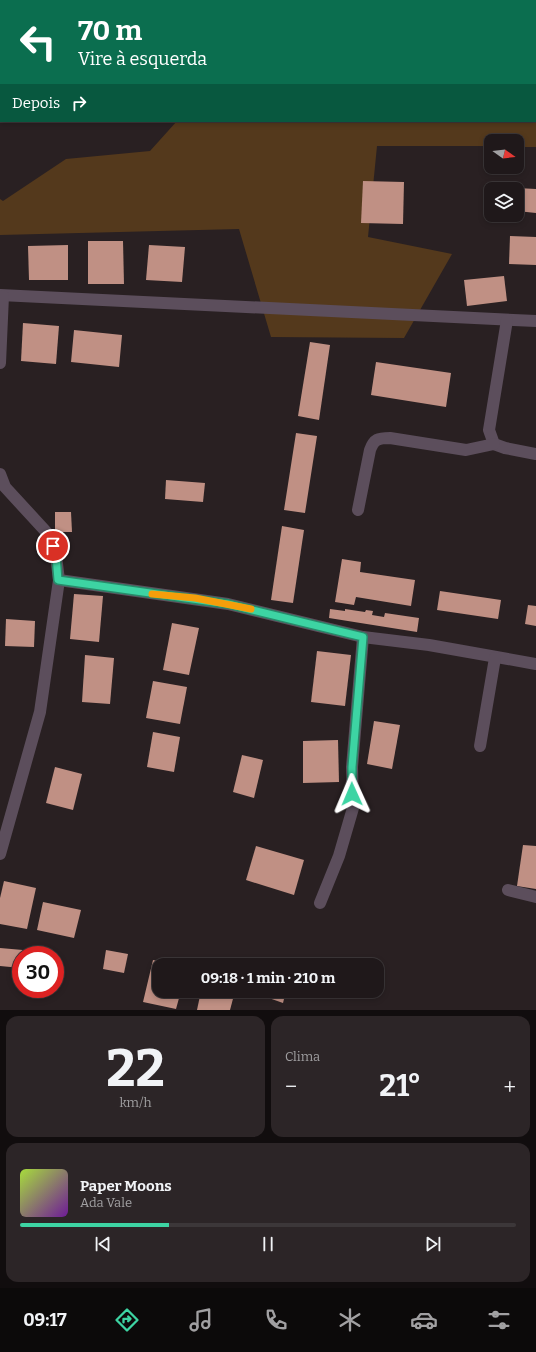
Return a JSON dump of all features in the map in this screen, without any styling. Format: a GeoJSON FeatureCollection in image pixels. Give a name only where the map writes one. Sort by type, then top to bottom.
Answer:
{"type":"FeatureCollection","features":[{"type":"Feature","properties":{"kind":"street"},"geometry":{"type":"LineString","coordinates":[[0,363],[1,296],[536,321]]}},
{"type":"Feature","properties":{"kind":"street"},"geometry":{"type":"LineString","coordinates":[[494,444],[489,430],[507,320]]}},
{"type":"Feature","properties":{"kind":"street"},"geometry":{"type":"LineString","coordinates":[[358,510],[370,450],[373,442],[379,438],[390,438],[466,450],[494,444],[536,454]]}},
{"type":"Feature","properties":{"kind":"street"},"geometry":{"type":"LineString","coordinates":[[0,474],[5,487],[50,536],[56,556],[58,580],[40,712],[0,854]]}},
{"type":"Feature","properties":{"kind":"street"},"geometry":{"type":"LineString","coordinates":[[58,580],[228,604],[363,637],[429,645],[495,658],[536,664]]}},
{"type":"Feature","properties":{"kind":"street"},"geometry":{"type":"LineString","coordinates":[[320,903],[339,856],[353,808],[352,767],[363,637]]}},
{"type":"Feature","properties":{"kind":"street"},"geometry":{"type":"LineString","coordinates":[[480,746],[495,658]]}},
{"type":"Feature","properties":{"kind":"street"},"geometry":{"type":"LineString","coordinates":[[508,890],[536,897]]}},
{"type":"Feature","properties":{"kind":"shaded area"},"geometry":{"type":"Polygon","coordinates":[[[176,122],[536,122],[536,147],[524,147],[524,134],[484,134],[484,146],[377,146],[368,237],[452,254],[404,338],[271,337],[239,229],[0,235],[0,199],[3,201],[66,159],[150,151],[176,122]]]}},
{"type":"Feature","properties":{"kind":"building"},"geometry":{"type":"Polygon","coordinates":[[[363,181],[404,182],[403,224],[361,223],[363,181]]]}},
{"type":"Feature","properties":{"kind":"building"},"geometry":{"type":"Polygon","coordinates":[[[524,188],[536,189],[536,213],[524,212],[524,188]]]}},
{"type":"Feature","properties":{"kind":"building"},"geometry":{"type":"Polygon","coordinates":[[[510,236],[536,237],[536,265],[509,264],[510,236]]]}},
{"type":"Feature","properties":{"kind":"building"},"geometry":{"type":"Polygon","coordinates":[[[88,241],[123,241],[124,284],[88,284],[88,241]]]}},
{"type":"Feature","properties":{"kind":"building"},"geometry":{"type":"Polygon","coordinates":[[[68,245],[68,280],[29,280],[28,246],[68,245]]]}},
{"type":"Feature","properties":{"kind":"building"},"geometry":{"type":"Polygon","coordinates":[[[149,245],[185,247],[182,282],[146,280],[149,245]]]}},
{"type":"Feature","properties":{"kind":"building"},"geometry":{"type":"Polygon","coordinates":[[[504,276],[507,301],[467,306],[464,280],[504,276]]]}},
{"type":"Feature","properties":{"kind":"building"},"geometry":{"type":"Polygon","coordinates":[[[23,323],[59,326],[56,364],[21,361],[23,323]]]}},
{"type":"Feature","properties":{"kind":"building"},"geometry":{"type":"Polygon","coordinates":[[[74,330],[122,335],[119,367],[71,362],[74,330]]]}},
{"type":"Feature","properties":{"kind":"building"},"geometry":{"type":"Polygon","coordinates":[[[310,342],[330,345],[319,420],[298,416],[310,342]]]}},
{"type":"Feature","properties":{"kind":"building"},"geometry":{"type":"Polygon","coordinates":[[[376,362],[451,373],[446,407],[371,395],[376,362]]]}},
{"type":"Feature","properties":{"kind":"building"},"geometry":{"type":"Polygon","coordinates":[[[296,433],[317,436],[305,513],[284,510],[296,433]]]}},
{"type":"Feature","properties":{"kind":"building"},"geometry":{"type":"Polygon","coordinates":[[[166,480],[205,483],[203,502],[165,499],[166,480]]]}},
{"type":"Feature","properties":{"kind":"building"},"geometry":{"type":"Polygon","coordinates":[[[55,512],[71,512],[72,532],[55,532],[55,512]]]}},
{"type":"Feature","properties":{"kind":"building"},"geometry":{"type":"Polygon","coordinates":[[[282,526],[304,530],[293,603],[271,600],[282,526]]]}},
{"type":"Feature","properties":{"kind":"building"},"geometry":{"type":"Polygon","coordinates":[[[342,559],[361,562],[360,572],[415,580],[411,606],[356,597],[354,605],[335,602],[342,559]]]}},
{"type":"Feature","properties":{"kind":"building"},"geometry":{"type":"Polygon","coordinates":[[[440,591],[501,600],[498,619],[437,610],[440,591]]]}},
{"type":"Feature","properties":{"kind":"building"},"geometry":{"type":"Polygon","coordinates":[[[74,594],[103,596],[99,642],[70,639],[74,594]]]}},
{"type":"Feature","properties":{"kind":"building"},"geometry":{"type":"Polygon","coordinates":[[[528,605],[536,606],[536,626],[525,624],[528,605]]]}},
{"type":"Feature","properties":{"kind":"building"},"geometry":{"type":"Polygon","coordinates":[[[330,609],[345,611],[345,609],[365,612],[366,610],[373,611],[372,615],[384,617],[385,613],[419,618],[417,632],[329,618],[330,609]]]}},
{"type":"Feature","properties":{"kind":"building"},"geometry":{"type":"Polygon","coordinates":[[[6,619],[35,621],[34,647],[5,646],[6,619]]]}},
{"type":"Feature","properties":{"kind":"building"},"geometry":{"type":"Polygon","coordinates":[[[172,623],[199,628],[189,675],[163,670],[172,623]]]}},
{"type":"Feature","properties":{"kind":"building"},"geometry":{"type":"Polygon","coordinates":[[[317,651],[351,655],[345,706],[311,702],[317,651]]]}},
{"type":"Feature","properties":{"kind":"building"},"geometry":{"type":"Polygon","coordinates":[[[85,655],[114,658],[110,704],[82,702],[85,655]]]}},
{"type":"Feature","properties":{"kind":"building"},"geometry":{"type":"Polygon","coordinates":[[[153,681],[187,687],[180,724],[146,718],[153,681]]]}},
{"type":"Feature","properties":{"kind":"building"},"geometry":{"type":"Polygon","coordinates":[[[374,721],[400,725],[392,769],[367,764],[374,721]]]}},
{"type":"Feature","properties":{"kind":"building"},"geometry":{"type":"Polygon","coordinates":[[[153,732],[180,737],[174,772],[147,767],[153,732]]]}},
{"type":"Feature","properties":{"kind":"building"},"geometry":{"type":"Polygon","coordinates":[[[338,740],[339,782],[303,783],[303,741],[338,740]]]}},
{"type":"Feature","properties":{"kind":"building"},"geometry":{"type":"Polygon","coordinates":[[[242,755],[263,760],[254,798],[233,792],[242,755]]]}},
{"type":"Feature","properties":{"kind":"building"},"geometry":{"type":"Polygon","coordinates":[[[55,767],[82,774],[73,810],[46,803],[55,767]]]}},
{"type":"Feature","properties":{"kind":"building"},"geometry":{"type":"Polygon","coordinates":[[[523,845],[536,846],[536,889],[517,886],[523,845]]]}},
{"type":"Feature","properties":{"kind":"building"},"geometry":{"type":"Polygon","coordinates":[[[256,846],[304,860],[294,895],[246,880],[256,846]]]}},
{"type":"Feature","properties":{"kind":"building"},"geometry":{"type":"Polygon","coordinates":[[[4,881],[36,888],[27,929],[0,924],[0,898],[4,881]]]}},
{"type":"Feature","properties":{"kind":"building"},"geometry":{"type":"Polygon","coordinates":[[[43,902],[81,910],[74,938],[37,930],[43,902]]]}},
{"type":"Feature","properties":{"kind":"building"},"geometry":{"type":"Polygon","coordinates":[[[0,948],[12,949],[12,967],[0,966],[0,948]]]}},
{"type":"Feature","properties":{"kind":"building"},"geometry":{"type":"Polygon","coordinates":[[[106,950],[128,954],[124,973],[103,969],[106,950]]]}},
{"type":"Feature","properties":{"kind":"building"},"geometry":{"type":"Polygon","coordinates":[[[152,964],[152,998],[179,998],[176,1009],[143,1002],[152,964]]]}},
{"type":"Feature","properties":{"kind":"building"},"geometry":{"type":"Polygon","coordinates":[[[200,998],[233,998],[230,1010],[197,1010],[200,998]]]}},
{"type":"Feature","properties":{"kind":"building"},"geometry":{"type":"Polygon","coordinates":[[[269,998],[284,998],[283,1003],[269,998]]]}},
{"type":"Feature","properties":{"kind":"slow traffic"},"geometry":{"type":"LineString","coordinates":[[152,594],[195,598],[251,609]]}},
{"type":"Feature","properties":{"kind":"route"},"geometry":{"type":"LineString","coordinates":[[53,546],[56,556],[58,580],[137,592],[195,598],[228,604],[259,610],[311,625],[363,637],[352,767],[352,794]]}}]}
